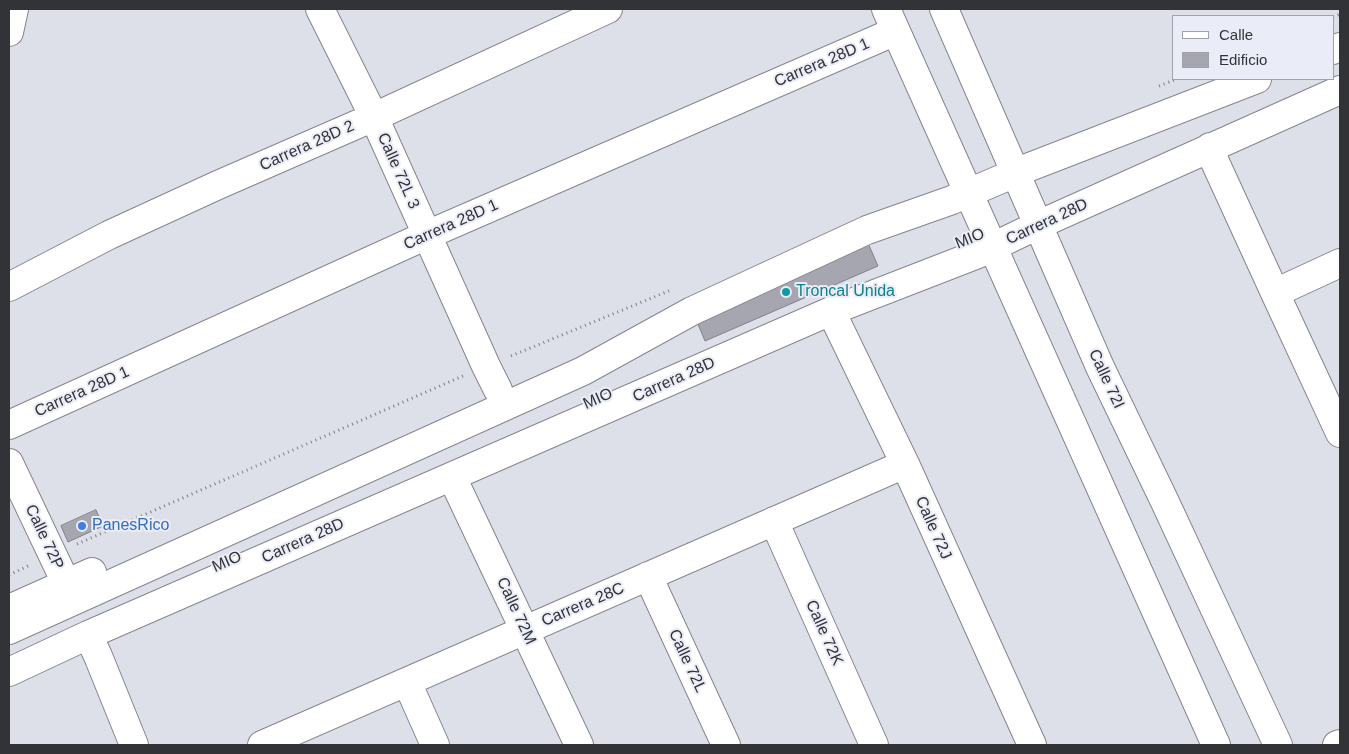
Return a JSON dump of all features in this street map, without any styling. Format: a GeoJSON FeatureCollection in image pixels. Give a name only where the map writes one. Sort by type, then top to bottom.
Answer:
{"type":"FeatureCollection","features":[{"type":"Feature","properties":{"kind":"street"},"geometry":{"type":"LineString","coordinates":[[9,32],[14,9]]}},
{"type":"Feature","properties":{"kind":"street","name":"Calle 72L 3"},"geometry":{"type":"LineString","coordinates":[[320,9],[374,117],[492,378]]}},
{"type":"Feature","properties":{"kind":"street","name":"Carrera 28D 2"},"geometry":{"type":"LineString","coordinates":[[9,287],[118,231],[374,117],[608,9]]}},
{"type":"Feature","properties":{"kind":"street","name":"Calle 72I"},"geometry":{"type":"LineString","coordinates":[[946,9],[1100,367],[1166,502],[1278,745]]}},
{"type":"Feature","properties":{"kind":"street"},"geometry":{"type":"LineString","coordinates":[[891,20],[1216,745]]}},
{"type":"Feature","properties":{"kind":"street","name":"Carrera 28D 1"},"geometry":{"type":"LineString","coordinates":[[9,425],[427,235],[891,20]]}},
{"type":"Feature","properties":{"kind":"street"},"geometry":{"type":"LineString","coordinates":[[9,609],[492,378],[937,189],[965,185],[1210,80]]}},
{"type":"Feature","properties":{"kind":"street"},"geometry":{"type":"LineString","coordinates":[[1012,165],[1254,80]]}},
{"type":"Feature","properties":{"kind":"street"},"geometry":{"type":"LineString","coordinates":[[1035,219],[1206,132],[1323,80]]}},
{"type":"Feature","properties":{"kind":"street","name":"Carrera 28D"},"geometry":{"type":"LineString","coordinates":[[9,672],[88,635],[831,311],[978,254],[990,240],[1035,219],[1210,147],[1340,90]]}},
{"type":"Feature","properties":{"kind":"street"},"geometry":{"type":"LineString","coordinates":[[1210,147],[1215,162],[1275,293],[1338,422]]}},
{"type":"Feature","properties":{"kind":"street","name":"MIO"},"geometry":{"type":"LineString","coordinates":[[9,630],[583,371],[692,311],[965,185]]}},
{"type":"Feature","properties":{"kind":"street","name":"MIO"},"geometry":{"type":"LineString","coordinates":[[9,658],[699,354],[990,240]]}},
{"type":"Feature","properties":{"kind":"street"},"geometry":{"type":"LineString","coordinates":[[1275,293],[1340,263]]}},
{"type":"Feature","properties":{"kind":"street","name":"Calle 72J"},"geometry":{"type":"LineString","coordinates":[[831,311],[905,464],[1032,745]]}},
{"type":"Feature","properties":{"kind":"street","name":"Calle 72P"},"geometry":{"type":"LineString","coordinates":[[9,463],[66,583]]}},
{"type":"Feature","properties":{"kind":"street","name":"Carrera 28C"},"geometry":{"type":"LineString","coordinates":[[278,742],[407,682],[905,464]]}},
{"type":"Feature","properties":{"kind":"street","name":"Calle 72M"},"geometry":{"type":"LineString","coordinates":[[452,477],[579,745]]}},
{"type":"Feature","properties":{"kind":"street","name":"Calle 72K"},"geometry":{"type":"LineString","coordinates":[[774,522],[874,745]]}},
{"type":"Feature","properties":{"kind":"street","name":"Calle 72L"},"geometry":{"type":"LineString","coordinates":[[648,576],[726,745]]}},
{"type":"Feature","properties":{"kind":"street"},"geometry":{"type":"LineString","coordinates":[[88,635],[134,745]]}},
{"type":"Feature","properties":{"kind":"street"},"geometry":{"type":"LineString","coordinates":[[407,682],[435,745]]}},
{"type":"Feature","properties":{"kind":"path"},"geometry":{"type":"LineString","coordinates":[[1159,86],[1174,80]]}},
{"type":"Feature","properties":{"kind":"path"},"geometry":{"type":"LineString","coordinates":[[9,575],[53,554],[492,378],[678,288]]}},
{"type":"Feature","properties":{"kind":"building","name":"Troncal Unida"},"geometry":{"type":"Polygon","coordinates":[[[868,243],[878,266],[705,341],[695,317],[868,243]]]}},
{"type":"Feature","properties":{"kind":"building","name":"PanesRico"},"geometry":{"type":"Polygon","coordinates":[[[96,510],[103,526],[68,542],[61,526],[96,510]]]}},
{"type":"Feature","properties":{"kind":"place","name":"Troncal Unida"},"geometry":{"type":"Point","coordinates":[786,292]}},
{"type":"Feature","properties":{"kind":"place","name":"PanesRico"},"geometry":{"type":"Point","coordinates":[82,526]}}]}
